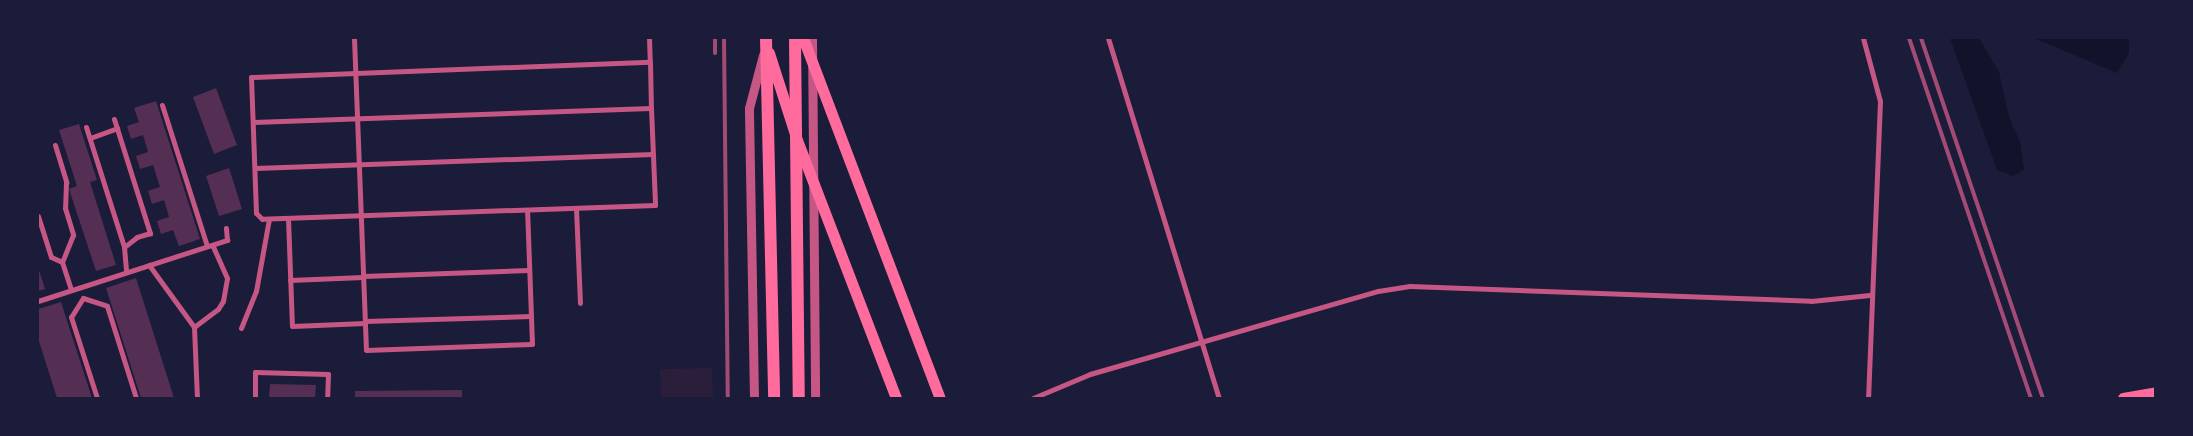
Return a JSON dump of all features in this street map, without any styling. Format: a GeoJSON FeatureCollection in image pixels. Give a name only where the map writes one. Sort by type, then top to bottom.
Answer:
{"type":"FeatureCollection","features":[{"type":"Feature","properties":{"kind":"highway"},"geometry":{"type":"LineString","coordinates":[[795,38],[798,140],[799,398]]}},
{"type":"Feature","properties":{"kind":"highway"},"geometry":{"type":"LineString","coordinates":[[765,40],[774,398]]}},
{"type":"Feature","properties":{"kind":"main road"},"geometry":{"type":"LineString","coordinates":[[803,38],[940,398]]}},
{"type":"Feature","properties":{"kind":"main road"},"geometry":{"type":"LineString","coordinates":[[765,40],[813,182],[896,398]]}},
{"type":"Feature","properties":{"kind":"main road"},"geometry":{"type":"LineString","coordinates":[[2123,398],[2156,392]]}},
{"type":"Feature","properties":{"kind":"street"},"geometry":{"type":"LineString","coordinates":[[354,38],[366,350],[532,344],[527,210]]}},
{"type":"Feature","properties":{"kind":"street"},"geometry":{"type":"LineString","coordinates":[[649,38],[650,62],[651,108],[655,206],[269,219],[262,219],[256,213],[251,77],[650,62]]}},
{"type":"Feature","properties":{"kind":"street"},"geometry":{"type":"LineString","coordinates":[[812,38],[815,398]]}},
{"type":"Feature","properties":{"kind":"street"},"geometry":{"type":"LineString","coordinates":[[1108,38],[1220,398]]}},
{"type":"Feature","properties":{"kind":"street"},"geometry":{"type":"LineString","coordinates":[[1863,38],[1880,101],[1870,295],[1868,398]]}},
{"type":"Feature","properties":{"kind":"street"},"geometry":{"type":"LineString","coordinates":[[754,398],[749,108],[765,40]]}},
{"type":"Feature","properties":{"kind":"street"},"geometry":{"type":"LineString","coordinates":[[162,105],[210,246],[227,278],[222,301],[218,309],[194,327]]}},
{"type":"Feature","properties":{"kind":"street"},"geometry":{"type":"LineString","coordinates":[[253,122],[651,108]]}},
{"type":"Feature","properties":{"kind":"street"},"geometry":{"type":"LineString","coordinates":[[114,119],[150,233],[137,237],[124,247]]}},
{"type":"Feature","properties":{"kind":"street"},"geometry":{"type":"LineString","coordinates":[[86,127],[124,247],[126,272]]}},
{"type":"Feature","properties":{"kind":"street"},"geometry":{"type":"LineString","coordinates":[[90,138],[117,128]]}},
{"type":"Feature","properties":{"kind":"street"},"geometry":{"type":"LineString","coordinates":[[55,145],[66,182],[65,208],[73,235],[62,262],[71,290]]}},
{"type":"Feature","properties":{"kind":"street"},"geometry":{"type":"LineString","coordinates":[[255,168],[653,154]]}},
{"type":"Feature","properties":{"kind":"street"},"geometry":{"type":"LineString","coordinates":[[576,208],[580,303]]}},
{"type":"Feature","properties":{"kind":"street"},"geometry":{"type":"LineString","coordinates":[[38,216],[51,257],[62,262]]}},
{"type":"Feature","properties":{"kind":"street"},"geometry":{"type":"LineString","coordinates":[[288,218],[292,326],[531,316]]}},
{"type":"Feature","properties":{"kind":"street"},"geometry":{"type":"LineString","coordinates":[[242,328],[256,291],[269,219]]}},
{"type":"Feature","properties":{"kind":"street"},"geometry":{"type":"LineString","coordinates":[[38,301],[227,240],[226,228]]}},
{"type":"Feature","properties":{"kind":"street"},"geometry":{"type":"LineString","coordinates":[[149,265],[194,327],[197,398]]}},
{"type":"Feature","properties":{"kind":"street"},"geometry":{"type":"LineString","coordinates":[[290,280],[529,270]]}},
{"type":"Feature","properties":{"kind":"street"},"geometry":{"type":"LineString","coordinates":[[1033,398],[1090,374],[1203,343],[1378,291],[1410,286],[1811,301],[1870,295]]}},
{"type":"Feature","properties":{"kind":"street"},"geometry":{"type":"LineString","coordinates":[[80,287],[84,298]]}},
{"type":"Feature","properties":{"kind":"street"},"geometry":{"type":"LineString","coordinates":[[84,298],[71,317],[97,398]]}},
{"type":"Feature","properties":{"kind":"street"},"geometry":{"type":"LineString","coordinates":[[84,298],[107,306],[136,398]]}},
{"type":"Feature","properties":{"kind":"street"},"geometry":{"type":"LineString","coordinates":[[255,398],[256,372],[328,374],[327,398]]}},
{"type":"Feature","properties":{"kind":"shaded area"},"geometry":{"type":"Polygon","coordinates":[[[1950,38],[1979,38],[1999,72],[2009,117],[2020,142],[2024,170],[2013,176],[1997,170],[1950,38]]]}},
{"type":"Feature","properties":{"kind":"shaded area"},"geometry":{"type":"Polygon","coordinates":[[[2034,38],[2129,38],[2129,53],[2117,73],[2034,38]]]}},
{"type":"Feature","properties":{"kind":"shaded area"},"geometry":{"type":"Polygon","coordinates":[[[712,368],[713,398],[661,398],[660,369],[712,368]]]}},
{"type":"Feature","properties":{"kind":"building"},"geometry":{"type":"Polygon","coordinates":[[[216,88],[237,145],[214,154],[193,97],[216,88]]]}},
{"type":"Feature","properties":{"kind":"building"},"geometry":{"type":"Polygon","coordinates":[[[156,101],[200,239],[179,246],[173,230],[161,234],[157,221],[169,217],[164,200],[152,204],[148,191],[160,187],[153,165],[140,169],[136,156],[148,152],[143,135],[131,139],[127,126],[139,122],[134,108],[156,101]]]}},
{"type":"Feature","properties":{"kind":"building"},"geometry":{"type":"Polygon","coordinates":[[[79,124],[97,180],[90,182],[116,265],[96,271],[69,189],[77,186],[59,130],[79,124]]]}},
{"type":"Feature","properties":{"kind":"building"},"geometry":{"type":"Polygon","coordinates":[[[229,168],[242,209],[219,216],[206,176],[229,168]]]}},
{"type":"Feature","properties":{"kind":"building"},"geometry":{"type":"Polygon","coordinates":[[[38,267],[45,289],[38,291],[38,267]]]}},
{"type":"Feature","properties":{"kind":"building"},"geometry":{"type":"Polygon","coordinates":[[[136,278],[174,398],[141,398],[106,288],[136,278]]]}},
{"type":"Feature","properties":{"kind":"building"},"geometry":{"type":"Polygon","coordinates":[[[61,302],[92,398],[57,398],[38,338],[38,309],[61,302]]]}},
{"type":"Feature","properties":{"kind":"building"},"geometry":{"type":"Polygon","coordinates":[[[270,384],[316,385],[315,398],[269,398],[270,384]]]}},
{"type":"Feature","properties":{"kind":"building"},"geometry":{"type":"Polygon","coordinates":[[[462,390],[462,398],[355,398],[355,391],[462,390]]]}},
{"type":"Feature","properties":{"kind":"railway"},"geometry":{"type":"LineString","coordinates":[[715,38],[715,53]]}},
{"type":"Feature","properties":{"kind":"railway"},"geometry":{"type":"LineString","coordinates":[[724,38],[728,398]]}},
{"type":"Feature","properties":{"kind":"railway"},"geometry":{"type":"LineString","coordinates":[[1909,38],[2031,398]]}},
{"type":"Feature","properties":{"kind":"railway"},"geometry":{"type":"LineString","coordinates":[[1921,38],[2043,398]]}}]}
